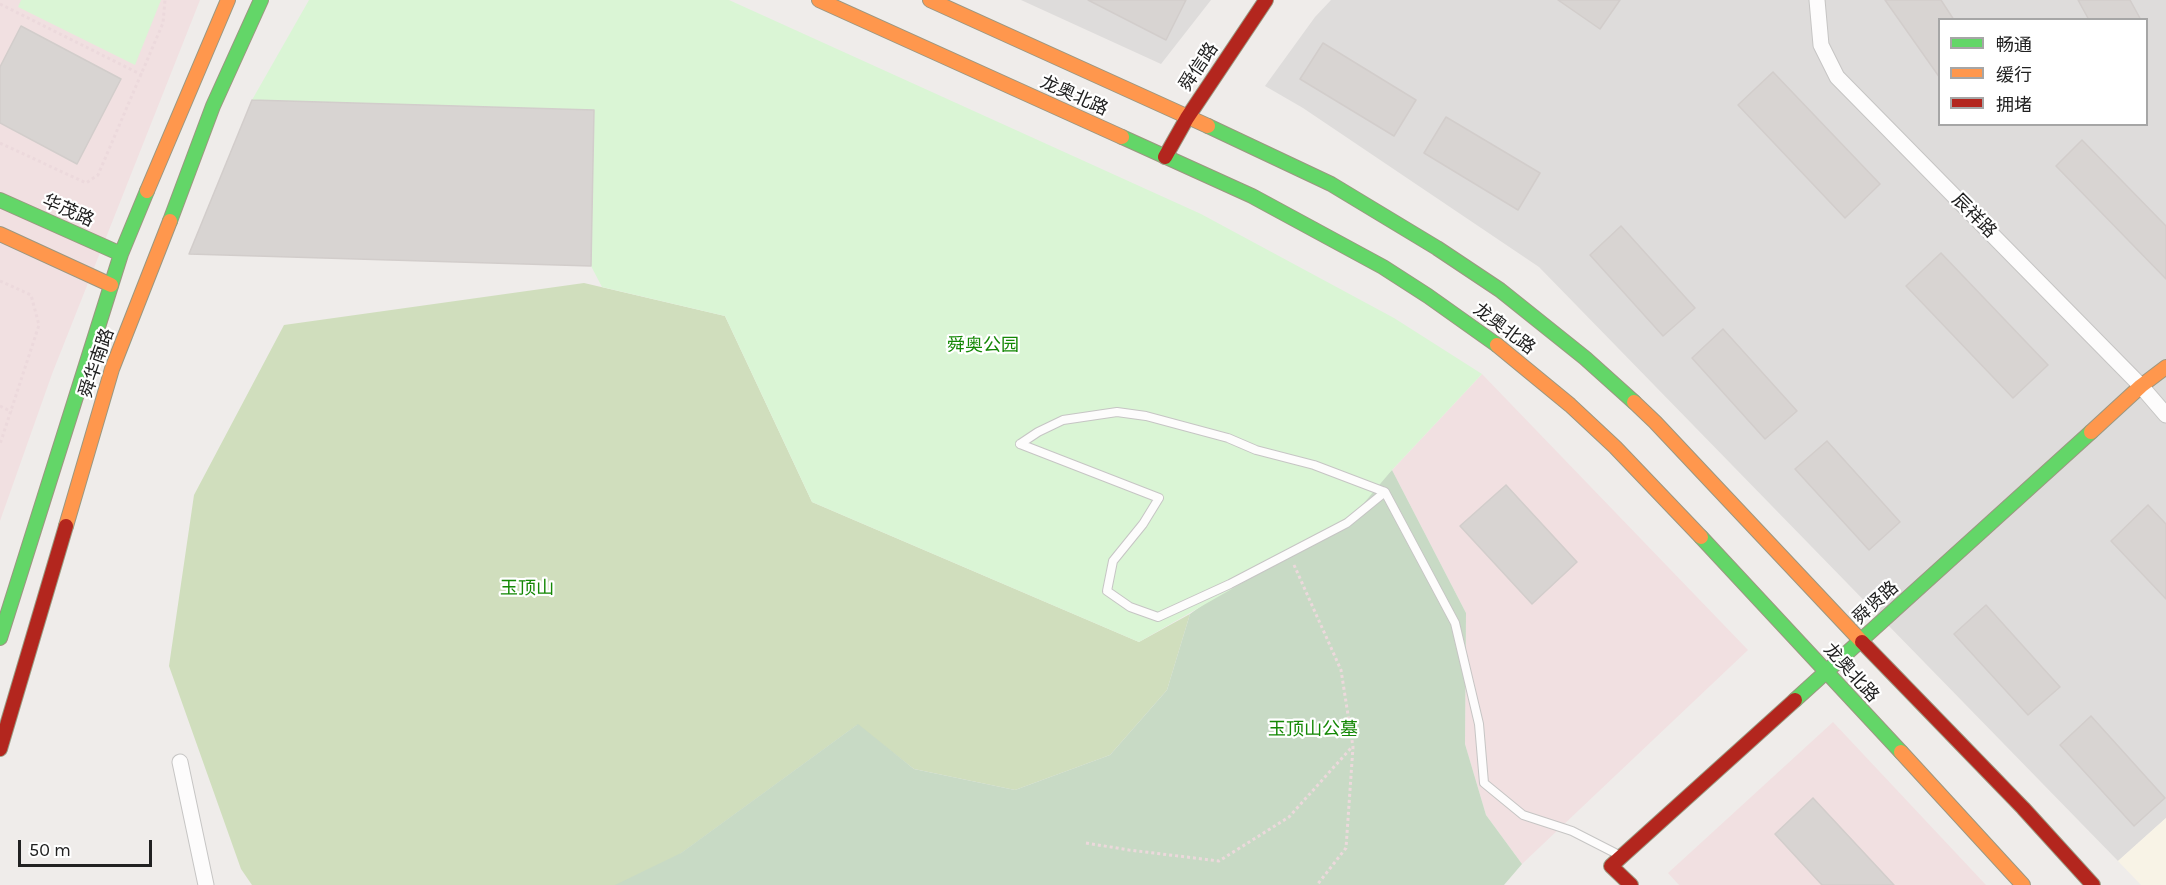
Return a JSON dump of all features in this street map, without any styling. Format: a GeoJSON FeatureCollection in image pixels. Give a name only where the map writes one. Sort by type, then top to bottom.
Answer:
{"type":"FeatureCollection","features":[{"type":"Feature","properties":{"kind":"main road","name":"舜华南路"},"geometry":{"type":"LineString","coordinates":[[0,638],[120,254],[228,0]]}},
{"type":"Feature","properties":{"kind":"main road","name":"舜华南路"},"geometry":{"type":"LineString","coordinates":[[0,749],[112,369],[153,268],[213,106],[261,0]]}},
{"type":"Feature","properties":{"kind":"main road","name":"龙奥北路"},"geometry":{"type":"LineString","coordinates":[[819,0],[1252,196],[1356,252],[1428,296],[1502,349],[1570,405],[1616,447],[1773,613],[2023,885]]}},
{"type":"Feature","properties":{"kind":"main road","name":"龙奥北路"},"geometry":{"type":"LineString","coordinates":[[930,0],[1331,184],[1437,248],[1500,290],[1585,358],[1655,422],[1861,641],[2023,808],[2093,885]]}},
{"type":"Feature","properties":{"kind":"main road","name":"舜信路"},"geometry":{"type":"LineString","coordinates":[[1165,157],[1187,118],[1266,0]]}},
{"type":"Feature","properties":{"kind":"main road","name":"华茂路"},"geometry":{"type":"LineString","coordinates":[[0,200],[120,254]]}},
{"type":"Feature","properties":{"kind":"main road"},"geometry":{"type":"LineString","coordinates":[[0,234],[111,285]]}},
{"type":"Feature","properties":{"kind":"main road","name":"舜贤路"},"geometry":{"type":"LineString","coordinates":[[1616,861],[2141,386],[2166,367]]}},
{"type":"Feature","properties":{"kind":"main road"},"geometry":{"type":"LineString","coordinates":[[1616,861],[1631,885]]}},
{"type":"Feature","properties":{"kind":"street","name":"辰祥路"},"geometry":{"type":"LineString","coordinates":[[1817,0],[1821,45],[1837,77],[2141,386],[2166,415]]}},
{"type":"Feature","properties":{"kind":"street"},"geometry":{"type":"LineString","coordinates":[[180,762],[206,885]]}},
{"type":"Feature","properties":{"kind":"lane"},"geometry":{"type":"LineString","coordinates":[[1386,492],[1347,523],[1230,584],[1158,617],[1130,607],[1107,591],[1113,561],[1143,524],[1160,498],[1020,444],[1063,420],[1116,412],[1146,416],[1228,438],[1256,450],[1314,465],[1386,492],[1455,623],[1479,724],[1484,783],[1523,816],[1572,831],[1616,861]]}},
{"type":"Feature","properties":{"kind":"path"},"geometry":{"type":"LineString","coordinates":[[0,143],[86,183],[98,175],[163,23],[165,0]]}},
{"type":"Feature","properties":{"kind":"path"},"geometry":{"type":"LineString","coordinates":[[0,4],[142,75]]}},
{"type":"Feature","properties":{"kind":"path"},"geometry":{"type":"LineString","coordinates":[[0,281],[31,295],[39,326],[0,444]]}},
{"type":"Feature","properties":{"kind":"path"},"geometry":{"type":"LineString","coordinates":[[0,406],[12,412]]}},
{"type":"Feature","properties":{"kind":"path"},"geometry":{"type":"LineString","coordinates":[[1288,553],[1341,670],[1353,747],[1346,848],[1317,885]]}},
{"type":"Feature","properties":{"kind":"path"},"geometry":{"type":"LineString","coordinates":[[1086,843],[1219,861],[1289,817],[1353,747]]}},
{"type":"Feature","properties":{"kind":"shaded area"},"geometry":{"type":"Polygon","coordinates":[[[0,0],[200,0],[52,374],[0,521],[0,0]]]}},
{"type":"Feature","properties":{"kind":"shaded area"},"geometry":{"type":"Polygon","coordinates":[[[1021,0],[1211,0],[1161,64],[1021,0]]]}},
{"type":"Feature","properties":{"kind":"shaded area"},"geometry":{"type":"Polygon","coordinates":[[[1331,0],[2166,0],[2166,818],[2118,861],[1539,267],[1303,108],[1265,86],[1315,17],[1331,0]]]}},
{"type":"Feature","properties":{"kind":"shaded area"},"geometry":{"type":"Polygon","coordinates":[[[1482,374],[1748,650],[1522,864],[1486,815],[1465,744],[1466,613],[1392,470],[1482,374]]]}},
{"type":"Feature","properties":{"kind":"shaded area"},"geometry":{"type":"Polygon","coordinates":[[[1833,722],[1986,885],[1679,885],[1668,873],[1833,722]]]}},
{"type":"Feature","properties":{"kind":"shaded area"},"geometry":{"type":"Polygon","coordinates":[[[2166,818],[2166,885],[2141,885],[2118,861],[2166,818]]]}},
{"type":"Feature","properties":{"kind":"green space"},"geometry":{"type":"Polygon","coordinates":[[[21,0],[161,0],[135,65],[18,7],[21,0]]]}},
{"type":"Feature","properties":{"kind":"green space","name":"舜奥公园"},"geometry":{"type":"Polygon","coordinates":[[[309,0],[729,0],[1201,214],[1394,318],[1482,374],[1392,470],[1347,523],[1139,642],[812,502],[725,316],[602,287],[591,266],[594,110],[252,100],[309,0]]]}},
{"type":"Feature","properties":{"kind":"green space","name":"玉顶山"},"geometry":{"type":"Polygon","coordinates":[[[584,283],[725,316],[812,502],[1139,642],[1190,614],[1167,690],[1110,755],[1015,790],[914,769],[857,725],[676,857],[617,885],[252,885],[241,869],[169,666],[194,495],[284,325],[584,283]]]}},
{"type":"Feature","properties":{"kind":"green space","name":"玉顶山公墓"},"geometry":{"type":"Polygon","coordinates":[[[1392,470],[1466,613],[1465,744],[1486,815],[1522,864],[1504,885],[615,885],[681,853],[858,724],[914,769],[1015,790],[1110,755],[1167,690],[1190,614],[1392,470]]]}},
{"type":"Feature","properties":{"kind":"building"},"geometry":{"type":"Polygon","coordinates":[[[1088,0],[1186,0],[1166,40],[1088,0]]]}},
{"type":"Feature","properties":{"kind":"building"},"geometry":{"type":"Polygon","coordinates":[[[1558,0],[1620,0],[1600,29],[1558,0]]]}},
{"type":"Feature","properties":{"kind":"building"},"geometry":{"type":"Polygon","coordinates":[[[1885,0],[1941,0],[1953,18],[1938,18],[1938,75],[1885,0]]]}},
{"type":"Feature","properties":{"kind":"building"},"geometry":{"type":"Polygon","coordinates":[[[2078,0],[2130,0],[2140,18],[2088,18],[2078,0]]]}},
{"type":"Feature","properties":{"kind":"building"},"geometry":{"type":"Polygon","coordinates":[[[21,26],[121,79],[77,164],[0,123],[0,67],[21,26]]]}},
{"type":"Feature","properties":{"kind":"building"},"geometry":{"type":"Polygon","coordinates":[[[1323,43],[1416,100],[1394,136],[1300,79],[1323,43]]]}},
{"type":"Feature","properties":{"kind":"building"},"geometry":{"type":"Polygon","coordinates":[[[1773,72],[1880,184],[1845,218],[1738,105],[1773,72]]]}},
{"type":"Feature","properties":{"kind":"building"},"geometry":{"type":"Polygon","coordinates":[[[252,100],[594,110],[591,266],[189,254],[252,100]]]}},
{"type":"Feature","properties":{"kind":"building"},"geometry":{"type":"Polygon","coordinates":[[[1446,117],[1540,173],[1518,210],[1424,153],[1446,117]]]}},
{"type":"Feature","properties":{"kind":"building"},"geometry":{"type":"Polygon","coordinates":[[[2082,140],[2166,226],[2166,279],[2056,166],[2082,140]]]}},
{"type":"Feature","properties":{"kind":"building"},"geometry":{"type":"Polygon","coordinates":[[[1621,226],[1695,308],[1663,336],[1590,255],[1621,226]]]}},
{"type":"Feature","properties":{"kind":"building"},"geometry":{"type":"Polygon","coordinates":[[[1941,253],[2048,365],[2013,398],[1906,286],[1941,253]]]}},
{"type":"Feature","properties":{"kind":"building"},"geometry":{"type":"Polygon","coordinates":[[[1723,329],[1797,411],[1765,439],[1692,358],[1723,329]]]}},
{"type":"Feature","properties":{"kind":"building"},"geometry":{"type":"Polygon","coordinates":[[[1827,441],[1900,522],[1869,550],[1795,469],[1827,441]]]}},
{"type":"Feature","properties":{"kind":"building"},"geometry":{"type":"Polygon","coordinates":[[[1506,485],[1577,562],[1532,604],[1460,526],[1506,485]]]}},
{"type":"Feature","properties":{"kind":"building"},"geometry":{"type":"Polygon","coordinates":[[[2148,505],[2166,524],[2166,599],[2111,541],[2148,505]]]}},
{"type":"Feature","properties":{"kind":"building"},"geometry":{"type":"Polygon","coordinates":[[[1986,605],[2060,687],[2028,715],[1954,634],[1986,605]]]}},
{"type":"Feature","properties":{"kind":"building"},"geometry":{"type":"Polygon","coordinates":[[[2091,716],[2165,798],[2134,826],[2060,745],[2091,716]]]}},
{"type":"Feature","properties":{"kind":"building"},"geometry":{"type":"Polygon","coordinates":[[[1813,798],[1894,885],[1822,885],[1775,834],[1813,798]]]}},
{"type":"Feature","properties":{"kind":"traffic: fast"},"geometry":{"type":"LineString","coordinates":[[170,221],[213,106],[261,0]]}},
{"type":"Feature","properties":{"kind":"traffic: fast"},"geometry":{"type":"LineString","coordinates":[[1208,126],[1331,184],[1437,248],[1500,290],[1585,358],[1634,402]]}},
{"type":"Feature","properties":{"kind":"traffic: fast"},"geometry":{"type":"LineString","coordinates":[[1122,137],[1252,196],[1383,267],[1497,345]]}},
{"type":"Feature","properties":{"kind":"traffic: fast"},"geometry":{"type":"LineString","coordinates":[[0,638],[121,254],[147,191]]}},
{"type":"Feature","properties":{"kind":"traffic: fast"},"geometry":{"type":"LineString","coordinates":[[0,200],[121,254]]}},
{"type":"Feature","properties":{"kind":"traffic: fast"},"geometry":{"type":"LineString","coordinates":[[1795,700],[2091,432]]}},
{"type":"Feature","properties":{"kind":"traffic: fast"},"geometry":{"type":"LineString","coordinates":[[1701,537],[1901,752]]}},
{"type":"Feature","properties":{"kind":"traffic: slow"},"geometry":{"type":"LineString","coordinates":[[147,191],[228,0]]}},
{"type":"Feature","properties":{"kind":"traffic: slow"},"geometry":{"type":"LineString","coordinates":[[819,0],[1122,137]]}},
{"type":"Feature","properties":{"kind":"traffic: slow"},"geometry":{"type":"LineString","coordinates":[[930,0],[1208,126]]}},
{"type":"Feature","properties":{"kind":"traffic: slow"},"geometry":{"type":"LineString","coordinates":[[66,526],[112,369],[170,221]]}},
{"type":"Feature","properties":{"kind":"traffic: slow"},"geometry":{"type":"LineString","coordinates":[[0,234],[111,285]]}},
{"type":"Feature","properties":{"kind":"traffic: slow"},"geometry":{"type":"LineString","coordinates":[[1497,345],[1570,405],[1615,447],[1701,537]]}},
{"type":"Feature","properties":{"kind":"traffic: slow"},"geometry":{"type":"LineString","coordinates":[[2091,432],[2141,386],[2166,367]]}},
{"type":"Feature","properties":{"kind":"traffic: slow"},"geometry":{"type":"LineString","coordinates":[[1634,402],[1862,642]]}},
{"type":"Feature","properties":{"kind":"traffic: slow"},"geometry":{"type":"LineString","coordinates":[[1901,752],[2023,885]]}},
{"type":"Feature","properties":{"kind":"traffic: jam"},"geometry":{"type":"LineString","coordinates":[[1165,157],[1187,118],[1266,0]]}},
{"type":"Feature","properties":{"kind":"traffic: jam"},"geometry":{"type":"LineString","coordinates":[[0,749],[66,526]]}},
{"type":"Feature","properties":{"kind":"traffic: jam"},"geometry":{"type":"LineString","coordinates":[[1862,642],[2023,808],[2093,885]]}},
{"type":"Feature","properties":{"kind":"traffic: jam"},"geometry":{"type":"LineString","coordinates":[[1631,885],[1611,866],[1795,700]]}}]}
